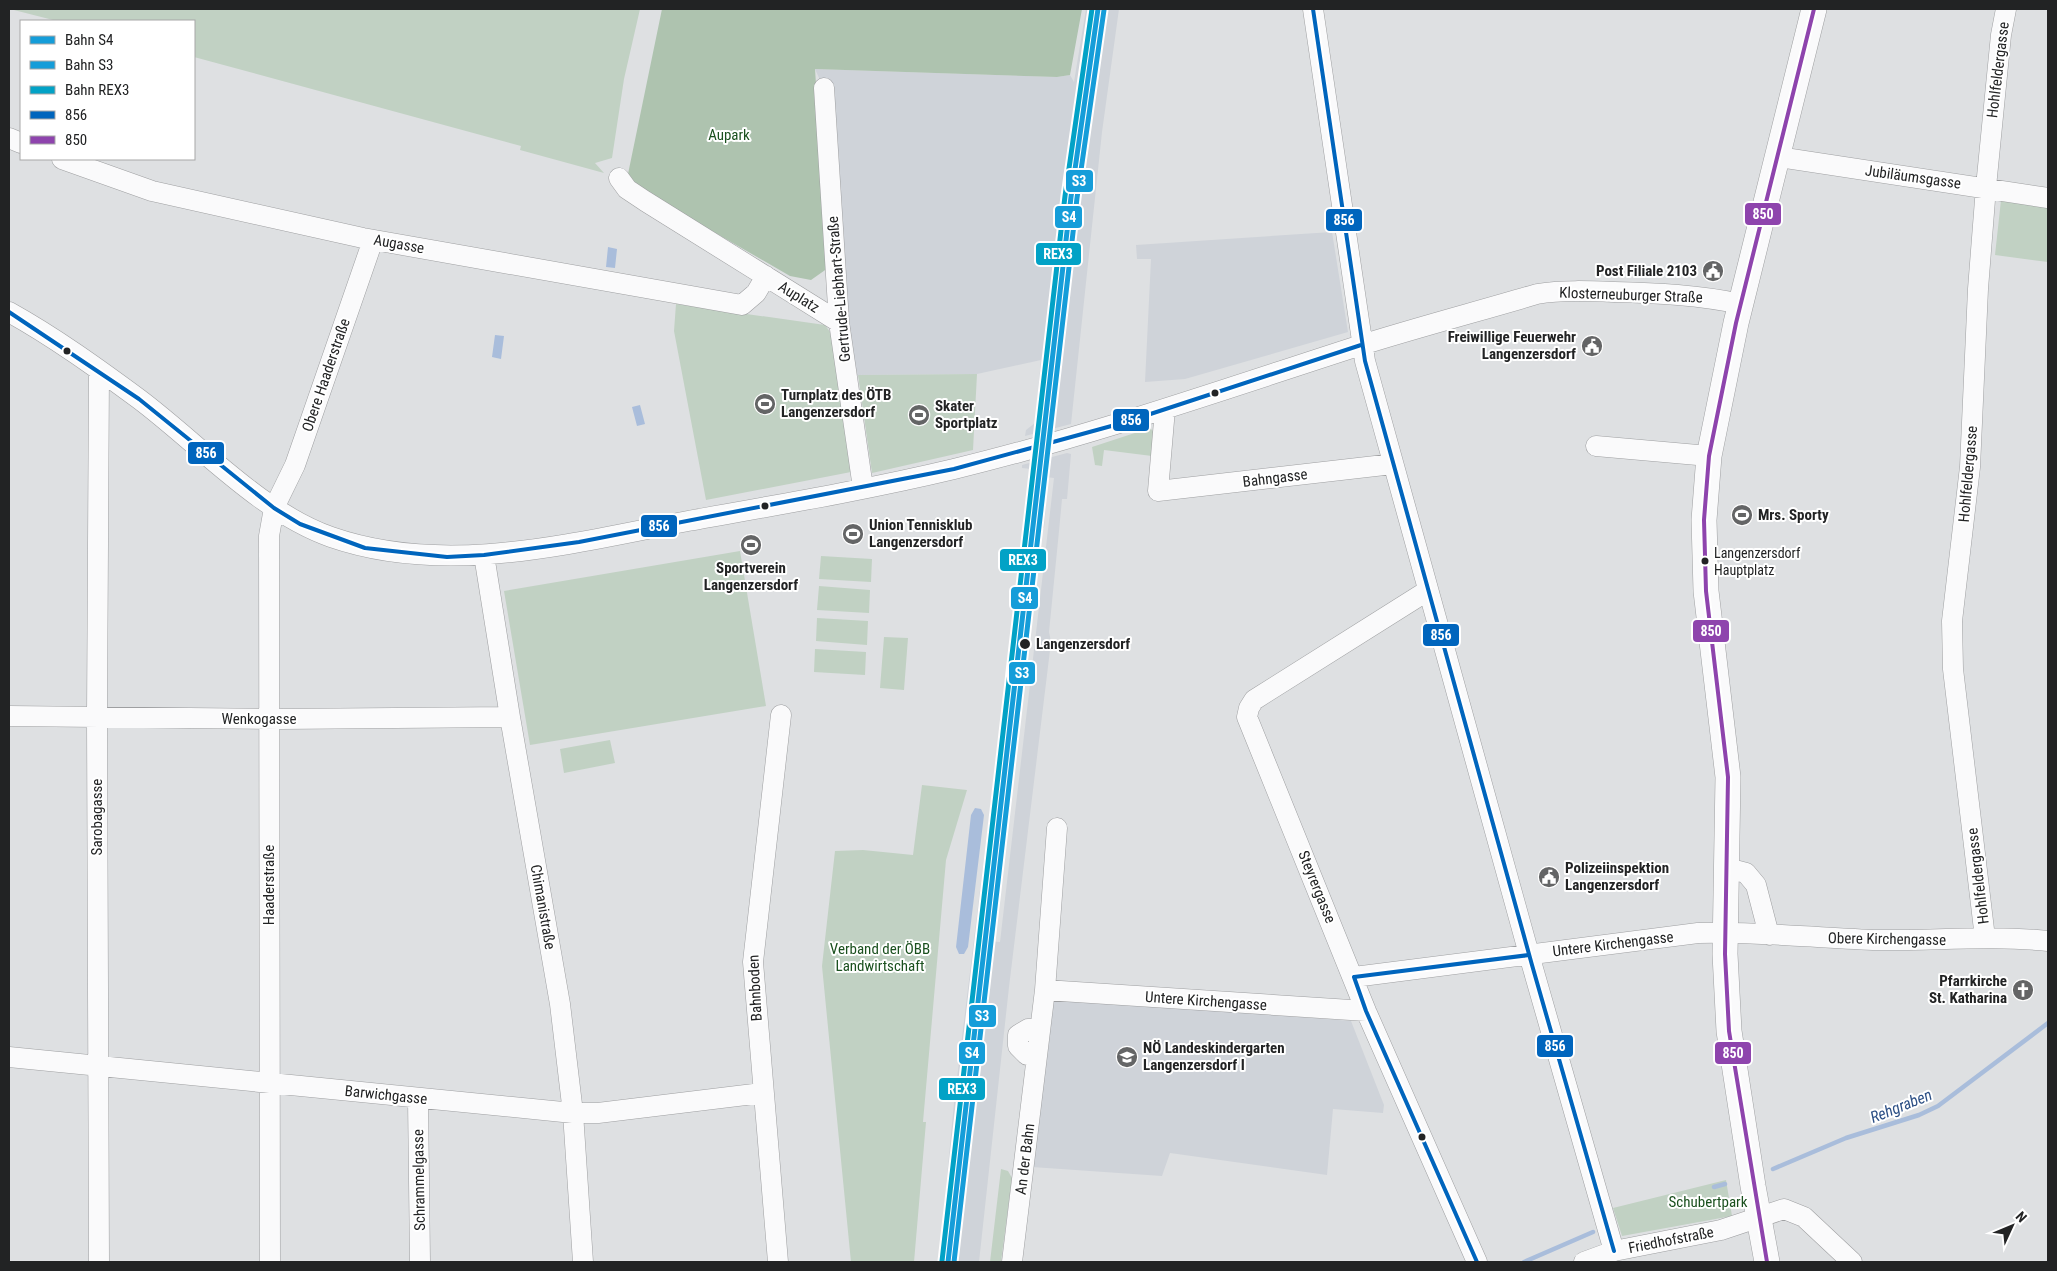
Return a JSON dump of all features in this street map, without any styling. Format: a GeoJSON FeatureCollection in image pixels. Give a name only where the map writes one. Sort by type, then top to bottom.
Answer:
{"type":"FeatureCollection","features":[{"type":"Feature","properties":{"kind":"main road"},"geometry":{"type":"LineString","coordinates":[[1767,1262],[1729,1031],[1725,932],[1728,777],[1704,563],[1704,520],[1709,456],[1741,304],[1814,9]]}},
{"type":"Feature","properties":{"kind":"street"},"geometry":{"type":"LineString","coordinates":[[1313,9],[1361,345],[1392,464],[1529,955],[1614,1251]]}},
{"type":"Feature","properties":{"kind":"street","name":"Hohlfeldergasse"},"geometry":{"type":"LineString","coordinates":[[1985,938],[1953,670],[1952,621],[1970,459],[1978,289],[1986,187],[2001,35],[2006,9]]}},
{"type":"Feature","properties":{"kind":"street","name":"Gertrude-Liebhart-Straße"},"geometry":{"type":"LineString","coordinates":[[824,88],[840,322],[864,488]]}},
{"type":"Feature","properties":{"kind":"street","name":"Jubiläumsgasse"},"geometry":{"type":"LineString","coordinates":[[1778,156],[2048,198]]}},
{"type":"Feature","properties":{"kind":"street","name":"Augasse"},"geometry":{"type":"LineString","coordinates":[[65,160],[152,191],[373,240],[742,305]]}},
{"type":"Feature","properties":{"kind":"street"},"geometry":{"type":"LineString","coordinates":[[619,178],[627,189],[766,276]]}},
{"type":"Feature","properties":{"kind":"street","name":"Obere Haaderstraße"},"geometry":{"type":"LineString","coordinates":[[274,508],[295,465],[373,240]]}},
{"type":"Feature","properties":{"kind":"street","name":"Auplatz"},"geometry":{"type":"LineString","coordinates":[[742,305],[756,293],[766,276],[840,322]]}},
{"type":"Feature","properties":{"kind":"street","name":"Klosterneuburger Straße"},"geometry":{"type":"LineString","coordinates":[[9,312],[139,399],[274,508],[300,524],[365,548],[447,557],[484,555],[579,542],[954,469],[1165,409],[1361,345],[1537,294],[1556,291],[1706,297],[1741,304]]}},
{"type":"Feature","properties":{"kind":"street","name":"Sarobagasse"},"geometry":{"type":"LineString","coordinates":[[98,371],[96,718],[99,1262]]}},
{"type":"Feature","properties":{"kind":"street","name":"Bahngasse"},"geometry":{"type":"LineString","coordinates":[[1165,409],[1158,491],[1392,464]]}},
{"type":"Feature","properties":{"kind":"street"},"geometry":{"type":"LineString","coordinates":[[1596,446],[1709,456]]}},
{"type":"Feature","properties":{"kind":"street","name":"Haaderstraße"},"geometry":{"type":"LineString","coordinates":[[270,1262],[268,1083],[269,719],[270,536],[274,508]]}},
{"type":"Feature","properties":{"kind":"street","name":"Chimanistraße"},"geometry":{"type":"LineString","coordinates":[[484,555],[560,1004],[573,1113],[582,1262]]}},
{"type":"Feature","properties":{"kind":"street","name":"Steyrergasse"},"geometry":{"type":"LineString","coordinates":[[1428,591],[1254,700],[1248,708],[1247,717],[1366,1010],[1477,1262]]}},
{"type":"Feature","properties":{"kind":"street","name":"Wenkogasse"},"geometry":{"type":"LineString","coordinates":[[9,716],[269,719],[510,717]]}},
{"type":"Feature","properties":{"kind":"street","name":"Bahnboden"},"geometry":{"type":"LineString","coordinates":[[778,1262],[753,982],[753,941],[781,716]]}},
{"type":"Feature","properties":{"kind":"street","name":"An der Bahn"},"geometry":{"type":"LineString","coordinates":[[1012,1262],[1037,1055],[1027,1056],[1018,1046],[1018,1036],[1028,1029],[1040,1029],[1045,990],[1057,828]]}},
{"type":"Feature","properties":{"kind":"street"},"geometry":{"type":"LineString","coordinates":[[1727,868],[1746,874],[1756,885],[1769,935]]}},
{"type":"Feature","properties":{"kind":"street","name":"Untere Kirchengasse"},"geometry":{"type":"LineString","coordinates":[[1354,977],[1698,932],[1725,932]]}},
{"type":"Feature","properties":{"kind":"street","name":"Obere Kirchengasse"},"geometry":{"type":"LineString","coordinates":[[1725,932],[1883,940],[1958,940],[2008,937],[2048,942]]}},
{"type":"Feature","properties":{"kind":"street","name":"Untere Kirchengasse"},"geometry":{"type":"LineString","coordinates":[[1045,990],[1366,1010]]}},
{"type":"Feature","properties":{"kind":"street","name":"Barwichgasse"},"geometry":{"type":"LineString","coordinates":[[9,1057],[573,1113],[598,1113],[762,1093]]}},
{"type":"Feature","properties":{"kind":"street","name":"Schrammelgasse"},"geometry":{"type":"LineString","coordinates":[[418,1099],[420,1262]]}},
{"type":"Feature","properties":{"kind":"street","name":"Friedhofstraße"},"geometry":{"type":"LineString","coordinates":[[1584,1262],[1614,1251],[1721,1230],[1780,1210],[1798,1213],[1852,1262]]}},
{"type":"Feature","properties":{"kind":"shaded area"},"geometry":{"type":"Polygon","coordinates":[[[1086,9],[1119,9],[1102,132],[1071,424],[1025,436],[1026,430],[1035,423],[1041,360],[977,374],[858,375],[848,378],[824,89],[815,69],[1057,77],[1070,75],[1074,82],[1086,9]]]}},
{"type":"Feature","properties":{"kind":"shaded area"},"geometry":{"type":"Polygon","coordinates":[[[1332,232],[1348,332],[1185,379],[1145,382],[1151,259],[1137,259],[1136,245],[1332,232]]]}},
{"type":"Feature","properties":{"kind":"shaded area"},"geometry":{"type":"Polygon","coordinates":[[[1067,453],[1071,454],[1067,499],[1062,499],[1049,632],[1051,642],[1009,987],[979,1262],[939,1262],[954,1103],[1030,481],[1031,469],[1022,468],[1022,465],[1067,453]],[[1046,477],[1042,505],[1046,506],[1044,528],[1036,525],[987,941],[1000,942],[1054,478],[1046,477]]]}},
{"type":"Feature","properties":{"kind":"shaded area"},"geometry":{"type":"Polygon","coordinates":[[[1054,997],[1351,1021],[1384,1105],[1383,1113],[1333,1109],[1327,1175],[1170,1153],[1162,1176],[1032,1167],[1054,997]]]}},
{"type":"Feature","properties":{"kind":"green space"},"geometry":{"type":"Polygon","coordinates":[[[10,9],[640,9],[624,79],[612,158],[595,163],[604,173],[520,150],[521,146],[195,57],[195,20],[53,20],[10,9]]]}},
{"type":"Feature","properties":{"kind":"green space","name":"Aupark"},"geometry":{"type":"Polygon","coordinates":[[[662,9],[1082,9],[1070,75],[1057,77],[815,69],[828,268],[811,280],[790,276],[634,186],[628,174],[662,9]]]}},
{"type":"Feature","properties":{"kind":"green space"},"geometry":{"type":"Polygon","coordinates":[[[2001,200],[2048,203],[2048,262],[1995,255],[2001,200]]]}},
{"type":"Feature","properties":{"kind":"green space","name":"Turnplatz des ÖTB Langenzersdorf"},"geometry":{"type":"Polygon","coordinates":[[[676,304],[825,325],[833,336],[851,472],[706,500],[674,331],[676,304]]]}},
{"type":"Feature","properties":{"kind":"green space","name":"Skater Sportplatz"},"geometry":{"type":"Polygon","coordinates":[[[977,374],[973,450],[872,473],[858,375],[977,374]]]}},
{"type":"Feature","properties":{"kind":"green space"},"geometry":{"type":"Polygon","coordinates":[[[1150,428],[1155,433],[1152,456],[1104,450],[1102,466],[1095,465],[1092,447],[1150,428]]]}},
{"type":"Feature","properties":{"kind":"green space"},"geometry":{"type":"Polygon","coordinates":[[[740,551],[766,706],[530,745],[504,591],[740,551]]]}},
{"type":"Feature","properties":{"kind":"green space"},"geometry":{"type":"Polygon","coordinates":[[[821,556],[872,559],[871,582],[819,579],[821,556]]]}},
{"type":"Feature","properties":{"kind":"green space"},"geometry":{"type":"Polygon","coordinates":[[[819,586],[870,590],[869,613],[817,610],[819,586]]]}},
{"type":"Feature","properties":{"kind":"green space"},"geometry":{"type":"Polygon","coordinates":[[[817,618],[868,621],[867,645],[816,641],[817,618]]]}},
{"type":"Feature","properties":{"kind":"green space"},"geometry":{"type":"Polygon","coordinates":[[[884,637],[908,638],[904,690],[880,688],[884,637]]]}},
{"type":"Feature","properties":{"kind":"green space"},"geometry":{"type":"Polygon","coordinates":[[[815,649],[866,652],[865,675],[814,672],[815,649]]]}},
{"type":"Feature","properties":{"kind":"green space"},"geometry":{"type":"Polygon","coordinates":[[[610,740],[615,763],[564,773],[560,749],[610,740]]]}},
{"type":"Feature","properties":{"kind":"green space","name":"Verband der ÖBB Landwirtschaft"},"geometry":{"type":"Polygon","coordinates":[[[922,785],[967,790],[946,860],[923,1122],[926,1122],[914,1262],[851,1262],[822,966],[835,851],[863,850],[913,855],[922,785]]]}},
{"type":"Feature","properties":{"kind":"green space"},"geometry":{"type":"Polygon","coordinates":[[[1001,1169],[1008,1171],[1012,1178],[1001,1262],[990,1262],[1001,1169]]]}},
{"type":"Feature","properties":{"kind":"green space","name":"Schubertpark"},"geometry":{"type":"Polygon","coordinates":[[[1726,1180],[1732,1216],[1622,1236],[1613,1208],[1726,1180]]]}},
{"type":"Feature","properties":{"kind":"water"},"geometry":{"type":"Polygon","coordinates":[[[608,247],[617,249],[615,268],[606,267],[608,247]]]}},
{"type":"Feature","properties":{"kind":"water"},"geometry":{"type":"Polygon","coordinates":[[[495,335],[504,336],[501,359],[492,357],[495,335]]]}},
{"type":"Feature","properties":{"kind":"water"},"geometry":{"type":"Polygon","coordinates":[[[640,405],[645,424],[637,426],[632,407],[640,405]]]}},
{"type":"Feature","properties":{"kind":"water"},"geometry":{"type":"Polygon","coordinates":[[[975,808],[981,809],[984,815],[968,947],[964,954],[959,954],[956,947],[971,815],[975,808]]]}},
{"type":"Feature","properties":{"kind":"waterway","name":"Rehgraben"},"geometry":{"type":"LineString","coordinates":[[1773,1169],[1846,1138],[1919,1115],[1938,1106],[2048,1023]]}},
{"type":"Feature","properties":{"kind":"waterway"},"geometry":{"type":"LineString","coordinates":[[1714,1187],[1725,1184]]}},
{"type":"Feature","properties":{"kind":"waterway"},"geometry":{"type":"LineString","coordinates":[[1524,1262],[1593,1232]]}},
{"type":"Feature","properties":{"kind":"rail line","name":"REX3"},"geometry":{"type":"LineString","coordinates":[[942,1261],[1065,196],[1092,9]]}},
{"type":"Feature","properties":{"kind":"rail line","name":"S4"},"geometry":{"type":"LineString","coordinates":[[948,1262],[1071,197],[1098,9]]}},
{"type":"Feature","properties":{"kind":"rail line","name":"S3"},"geometry":{"type":"LineString","coordinates":[[954,1262],[1077,198],[1104,10]]}},
{"type":"Feature","properties":{"kind":"transit line","name":"856"},"geometry":{"type":"LineString","coordinates":[[1313,9],[1365,361],[1532,965],[1614,1251]]}},
{"type":"Feature","properties":{"kind":"transit line","name":"850"},"geometry":{"type":"LineString","coordinates":[[1767,1262],[1729,1031],[1725,954],[1728,777],[1706,591],[1704,520],[1709,456],[1736,323],[1814,9]]}},
{"type":"Feature","properties":{"kind":"transit line","name":"856"},"geometry":{"type":"LineString","coordinates":[[9,312],[139,399],[274,508],[300,524],[365,548],[447,557],[484,555],[579,542],[954,469],[1126,422],[1361,345]]}},
{"type":"Feature","properties":{"kind":"transit line","name":"856"},"geometry":{"type":"LineString","coordinates":[[1354,977],[1529,955]]}},
{"type":"Feature","properties":{"kind":"transit line","name":"856"},"geometry":{"type":"LineString","coordinates":[[1354,977],[1366,1011],[1477,1262]]}},
{"type":"Feature","properties":{"kind":"place","name":"Post Filiale 2103"},"geometry":{"type":"Point","coordinates":[1713,271]}},
{"type":"Feature","properties":{"kind":"place","name":"Freiwillige Feuerwehr Langenzersdorf"},"geometry":{"type":"Point","coordinates":[1592,346]}},
{"type":"Feature","properties":{"kind":"place","name":"Turnplatz des ÖTB Langenzersdorf"},"geometry":{"type":"Point","coordinates":[765,404]}},
{"type":"Feature","properties":{"kind":"place","name":"Skater Sportplatz"},"geometry":{"type":"Point","coordinates":[919,415]}},
{"type":"Feature","properties":{"kind":"place","name":"Mrs. Sporty"},"geometry":{"type":"Point","coordinates":[1742,515]}},
{"type":"Feature","properties":{"kind":"place","name":"Union Tennisklub Langenzersdorf"},"geometry":{"type":"Point","coordinates":[853,534]}},
{"type":"Feature","properties":{"kind":"place","name":"Sportverein Langenzersdorf"},"geometry":{"type":"Point","coordinates":[751,545]}},
{"type":"Feature","properties":{"kind":"place","name":"Langenzersdorf Hauptplatz"},"geometry":{"type":"Point","coordinates":[1705,561]}},
{"type":"Feature","properties":{"kind":"place","name":"Langenzersdorf"},"geometry":{"type":"Point","coordinates":[1025,644]}},
{"type":"Feature","properties":{"kind":"place","name":"Polizeiinspektion Langenzersdorf"},"geometry":{"type":"Point","coordinates":[1549,877]}},
{"type":"Feature","properties":{"kind":"place","name":"Pfarrkirche St. Katharina"},"geometry":{"type":"Point","coordinates":[2023,990]}},
{"type":"Feature","properties":{"kind":"place","name":"NÖ Landeskindergarten Langenzersdorf I"},"geometry":{"type":"Point","coordinates":[1127,1057]}}]}
